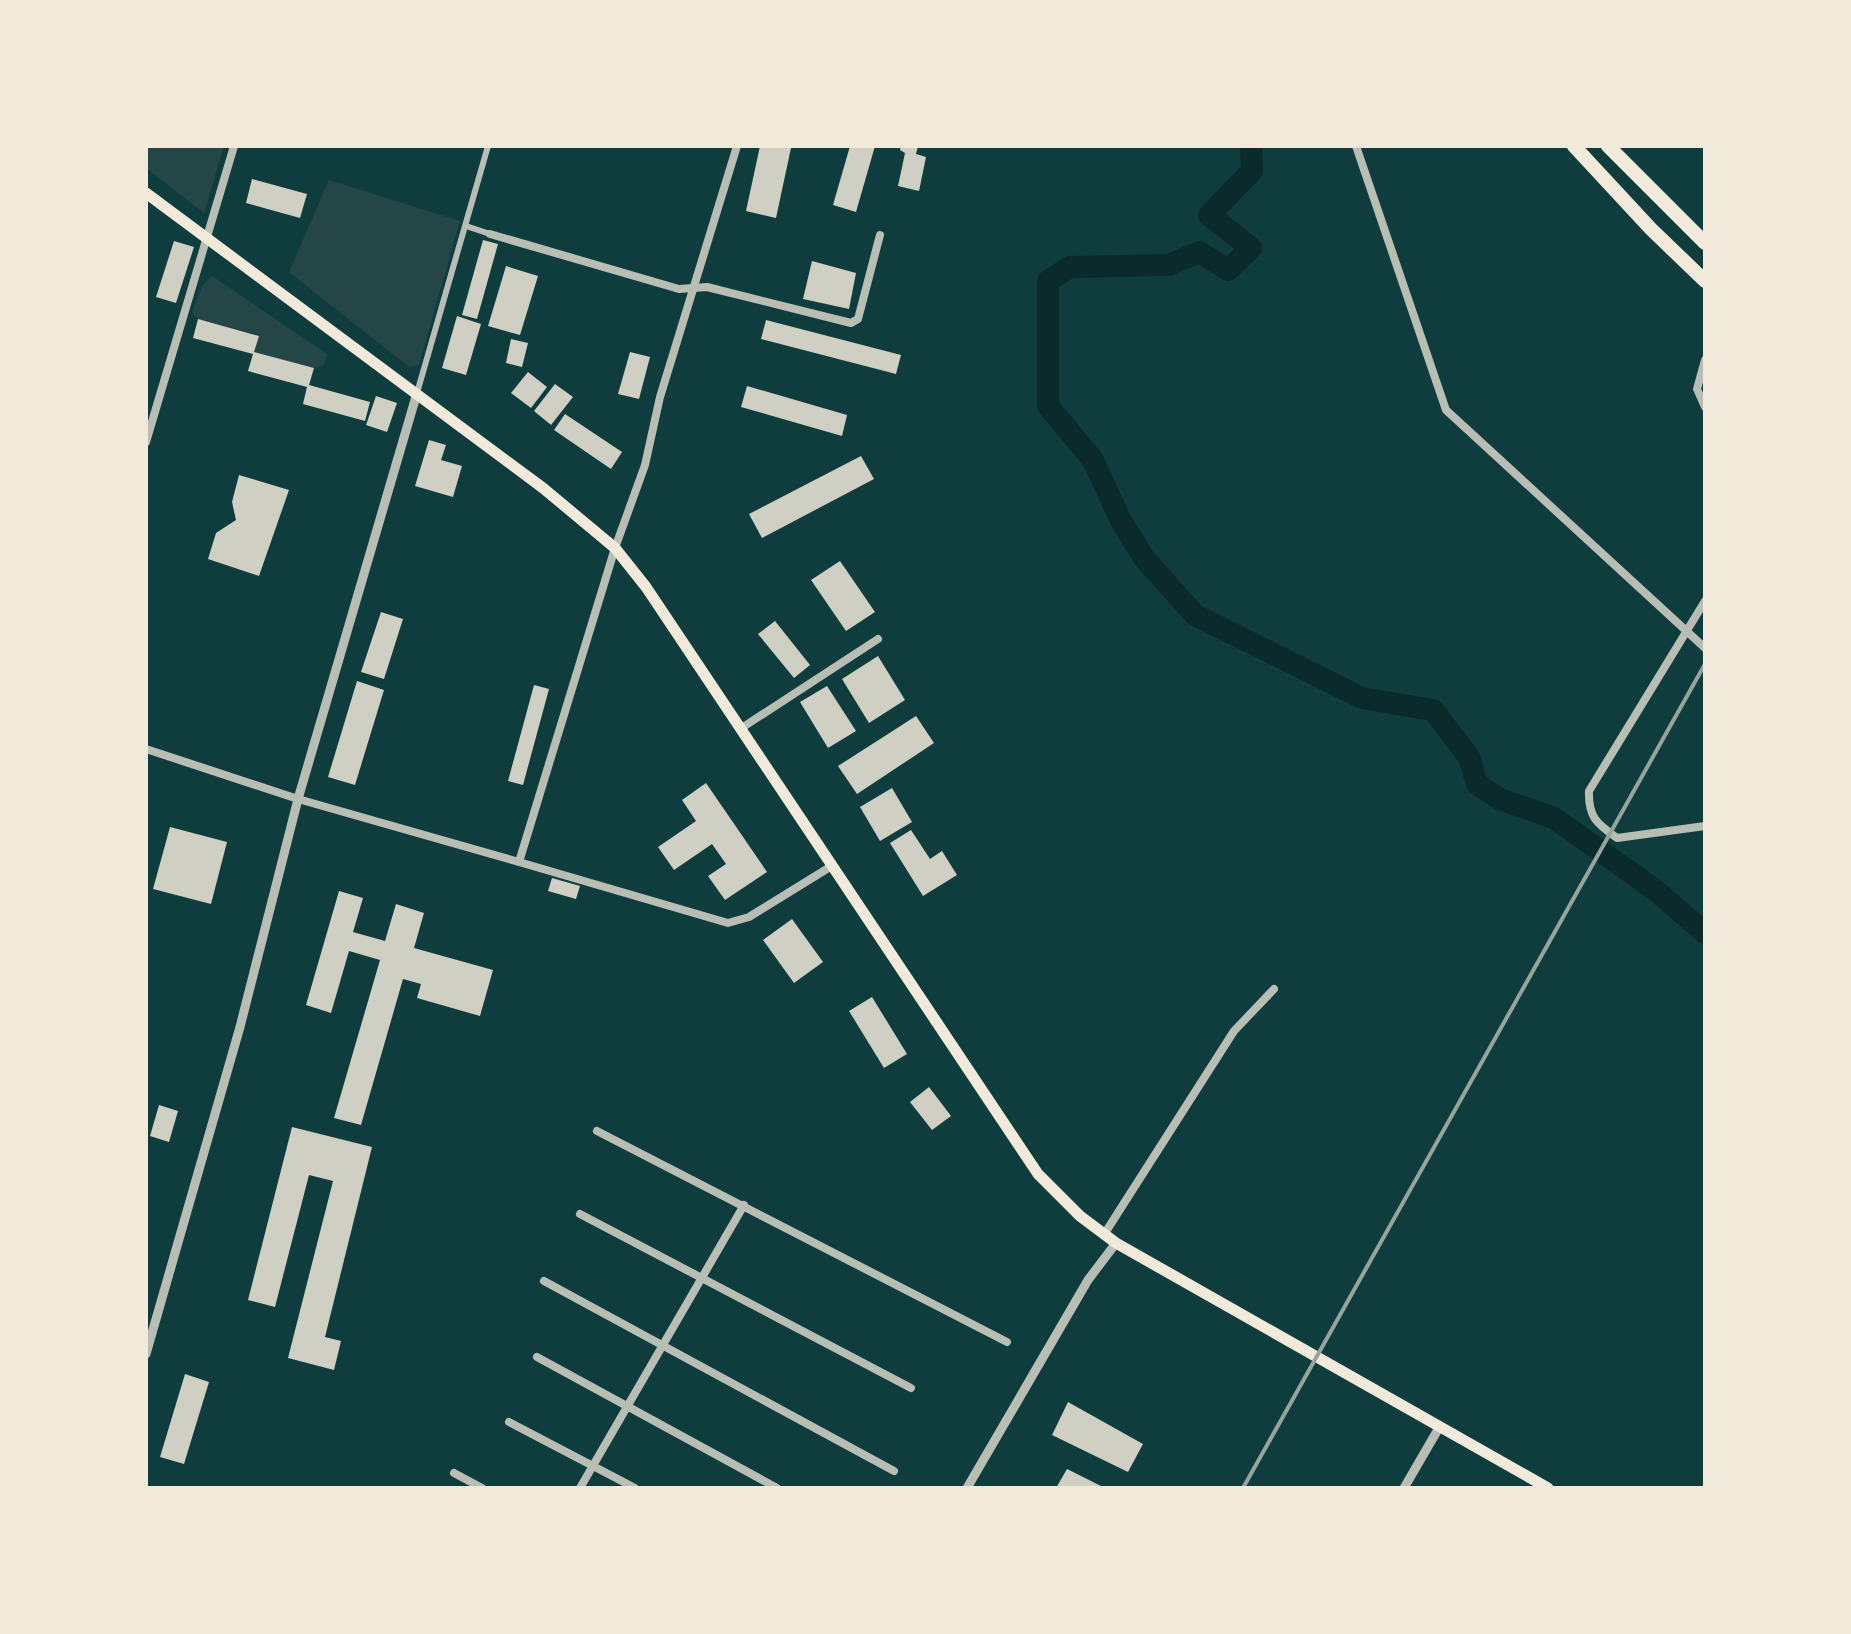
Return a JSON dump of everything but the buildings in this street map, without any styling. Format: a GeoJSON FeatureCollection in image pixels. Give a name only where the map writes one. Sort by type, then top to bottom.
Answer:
{"type":"FeatureCollection","features":[{"type":"Feature","properties":{"kind":"highway"},"geometry":{"type":"LineString","coordinates":[[1574,146],[1651,229],[1705,281]]}},
{"type":"Feature","properties":{"kind":"highway"},"geometry":{"type":"LineString","coordinates":[[1608,146],[1705,243]]}},
{"type":"Feature","properties":{"kind":"main road"},"geometry":{"type":"LineString","coordinates":[[146,193],[417,393],[615,548],[646,587],[830,867],[1038,1174],[1080,1216],[1116,1243],[1548,1488]]}},
{"type":"Feature","properties":{"kind":"street"},"geometry":{"type":"LineString","coordinates":[[146,442],[234,146]]}},
{"type":"Feature","properties":{"kind":"street"},"geometry":{"type":"LineString","coordinates":[[146,1354],[240,1027],[298,799],[488,146]]}},
{"type":"Feature","properties":{"kind":"street"},"geometry":{"type":"LineString","coordinates":[[519,862],[615,548],[645,465],[660,397],[737,146]]}},
{"type":"Feature","properties":{"kind":"street"},"geometry":{"type":"LineString","coordinates":[[1356,146],[1446,410],[1705,648]]}},
{"type":"Feature","properties":{"kind":"street"},"geometry":{"type":"LineString","coordinates":[[466,226],[679,289],[707,287],[851,323],[858,319],[880,235]]}},
{"type":"Feature","properties":{"kind":"street"},"geometry":{"type":"LineString","coordinates":[[1705,360],[1697,389],[1705,407]]}},
{"type":"Feature","properties":{"kind":"street"},"geometry":{"type":"LineString","coordinates":[[1705,601],[1589,791],[1589,809],[1594,822],[1617,838],[1705,826]]}},
{"type":"Feature","properties":{"kind":"street"},"geometry":{"type":"LineString","coordinates":[[740,729],[878,639]]}},
{"type":"Feature","properties":{"kind":"street"},"geometry":{"type":"LineString","coordinates":[[146,749],[298,799],[728,923],[749,917],[830,867]]}},
{"type":"Feature","properties":{"kind":"street"},"geometry":{"type":"LineString","coordinates":[[1105,1233],[1234,1031],[1274,989]]}},
{"type":"Feature","properties":{"kind":"street"},"geometry":{"type":"LineString","coordinates":[[597,1131],[1007,1342]]}},
{"type":"Feature","properties":{"kind":"street"},"geometry":{"type":"LineString","coordinates":[[580,1488],[744,1205]]}},
{"type":"Feature","properties":{"kind":"street"},"geometry":{"type":"LineString","coordinates":[[580,1214],[911,1388]]}},
{"type":"Feature","properties":{"kind":"street"},"geometry":{"type":"LineString","coordinates":[[967,1488],[1088,1280],[1116,1243]]}},
{"type":"Feature","properties":{"kind":"street"},"geometry":{"type":"LineString","coordinates":[[544,1281],[894,1471]]}},
{"type":"Feature","properties":{"kind":"street"},"geometry":{"type":"LineString","coordinates":[[537,1357],[777,1488]]}},
{"type":"Feature","properties":{"kind":"street"},"geometry":{"type":"LineString","coordinates":[[509,1422],[635,1488]]}},
{"type":"Feature","properties":{"kind":"street"},"geometry":{"type":"LineString","coordinates":[[1404,1488],[1440,1426]]}},
{"type":"Feature","properties":{"kind":"street"},"geometry":{"type":"LineString","coordinates":[[454,1473],[482,1488]]}},
{"type":"Feature","properties":{"kind":"shaded area"},"geometry":{"type":"Polygon","coordinates":[[[146,146],[224,146],[204,213],[146,168],[146,146]]]}},
{"type":"Feature","properties":{"kind":"shaded area"},"geometry":{"type":"Polygon","coordinates":[[[329,180],[460,221],[419,365],[409,367],[289,272],[329,180]]]}},
{"type":"Feature","properties":{"kind":"shaded area"},"geometry":{"type":"Polygon","coordinates":[[[212,276],[327,354],[324,365],[314,368],[254,352],[258,335],[198,319],[192,312],[202,286],[212,276]]]}},
{"type":"Feature","properties":{"kind":"waterway"},"geometry":{"type":"LineString","coordinates":[[1251,146],[1252,171],[1209,215],[1251,248],[1228,270],[1199,252],[1169,265],[1070,267],[1048,281],[1048,406],[1093,460],[1121,521],[1144,558],[1195,615],[1362,698],[1433,710],[1469,757],[1477,784],[1500,799],[1554,818],[1654,889],[1705,933]]}},
{"type":"Feature","properties":{"kind":"railway"},"geometry":{"type":"LineString","coordinates":[[1243,1488],[1705,664]]}}]}
